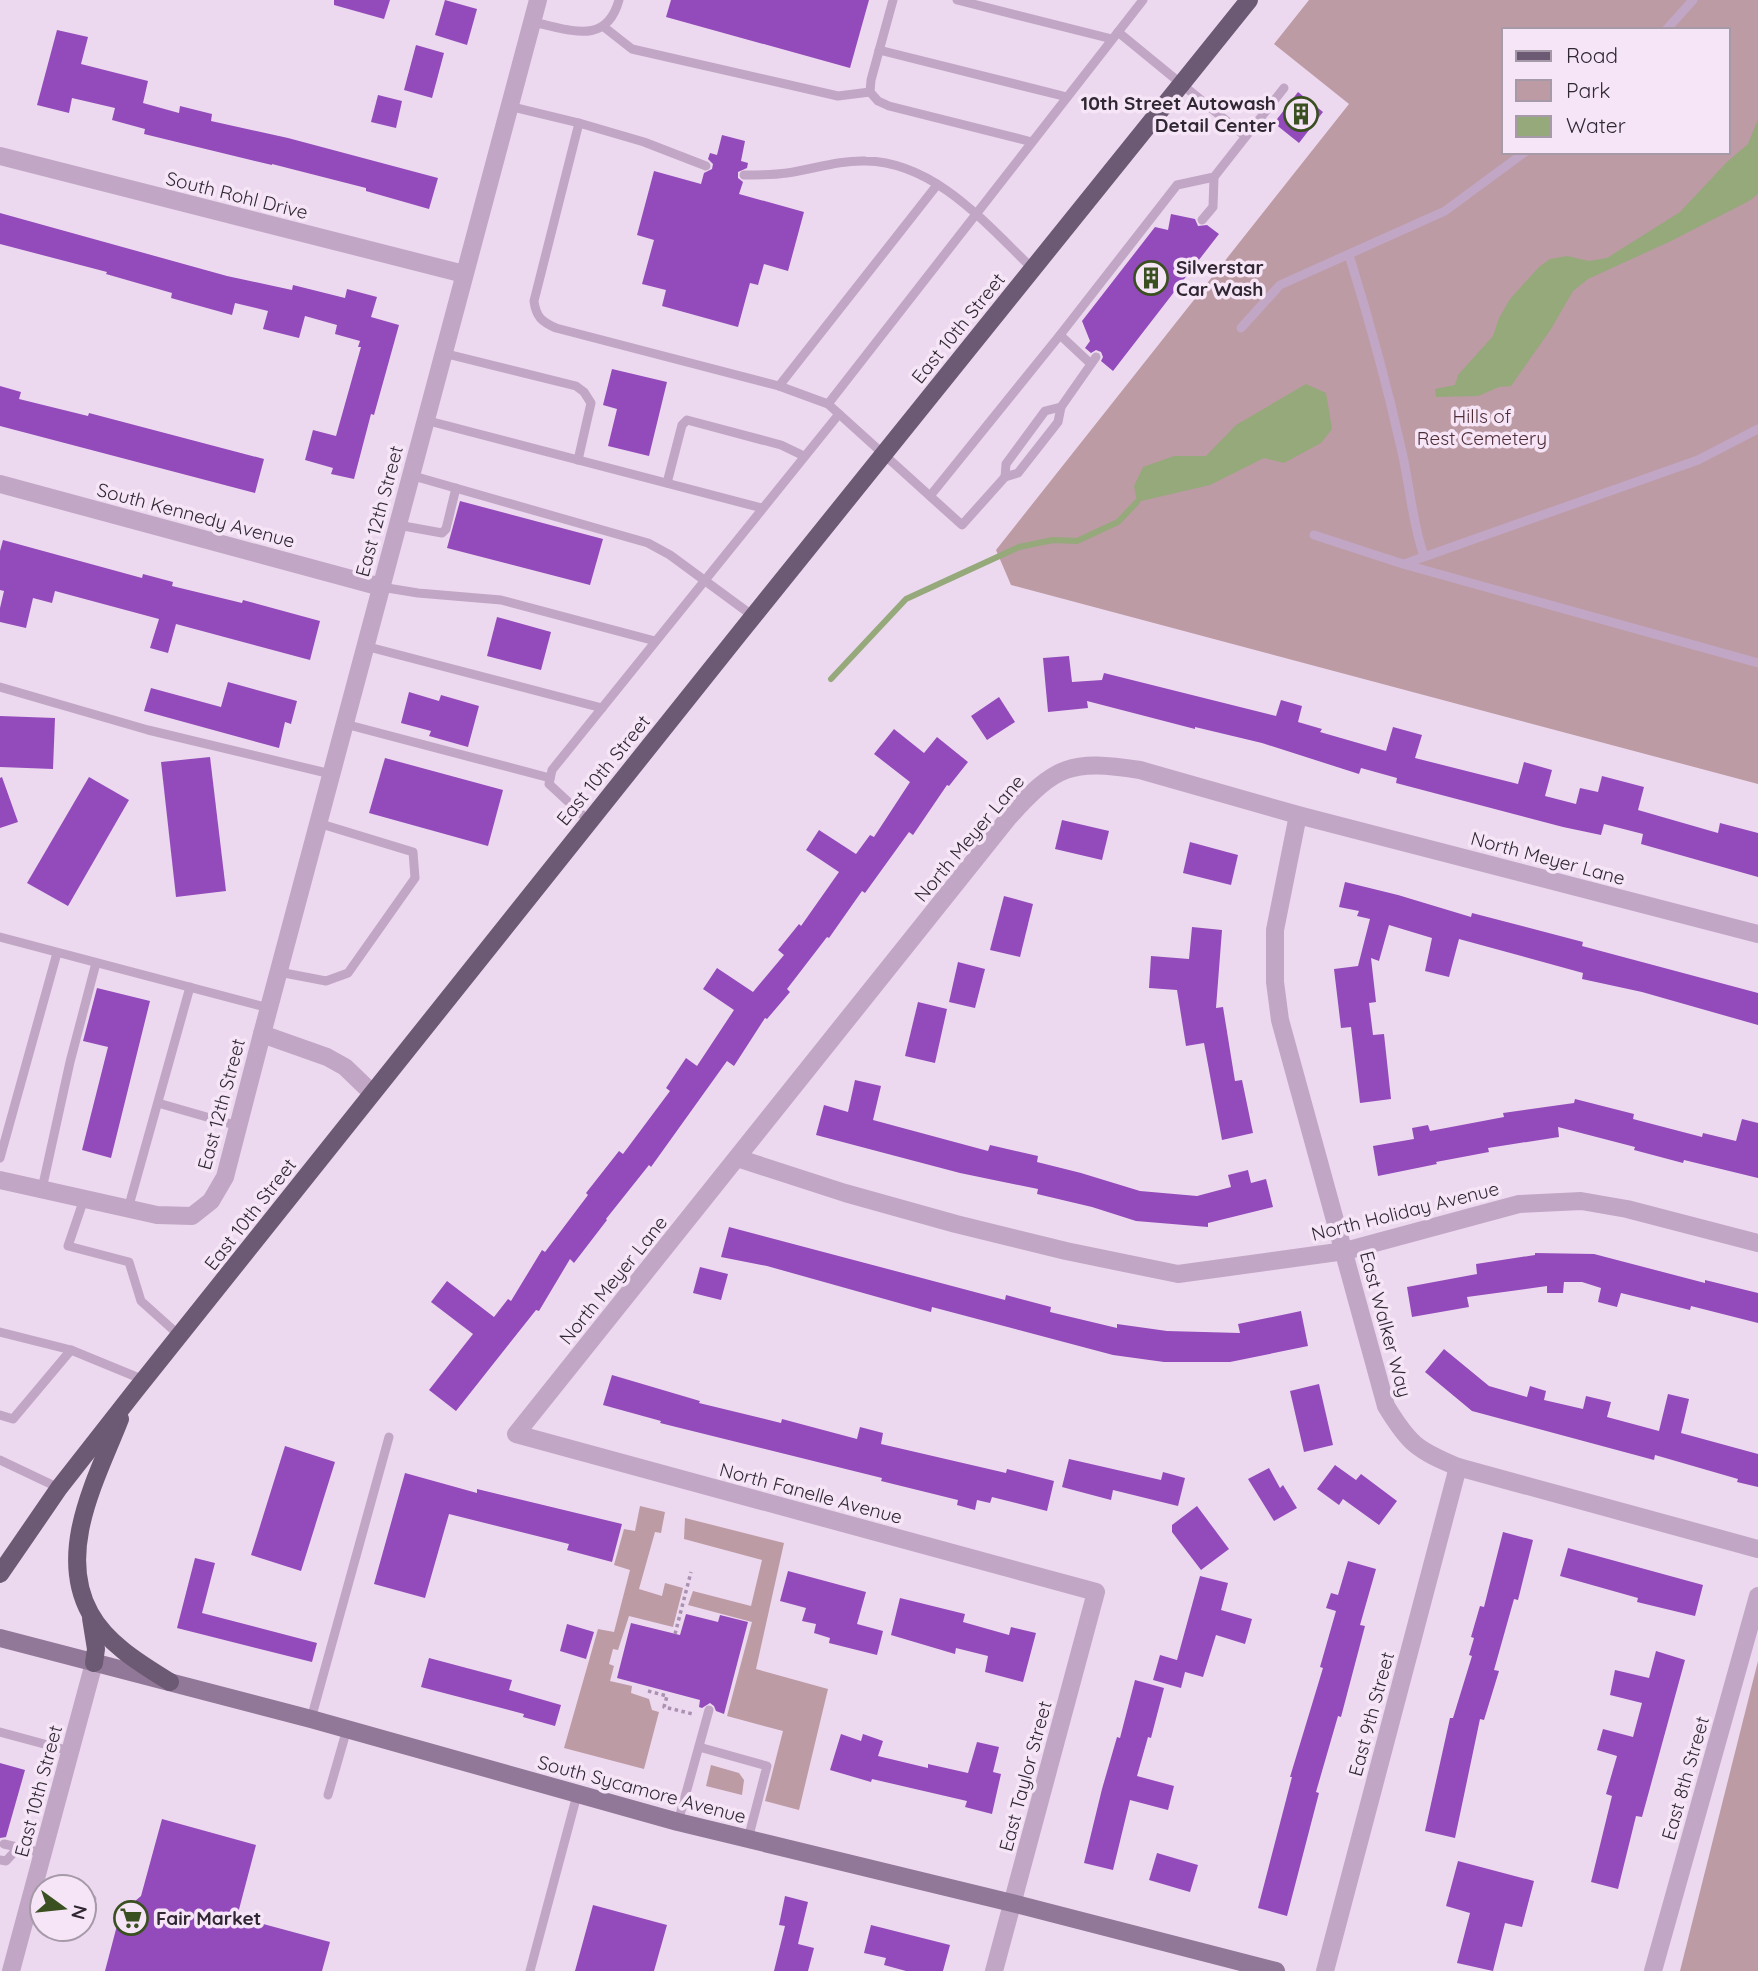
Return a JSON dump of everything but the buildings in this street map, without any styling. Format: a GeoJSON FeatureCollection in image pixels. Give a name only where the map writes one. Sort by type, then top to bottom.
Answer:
{"type":"FeatureCollection","features":[{"type":"Feature","properties":{"kind":"main road","name":"East 10th Street"},"geometry":{"type":"LineString","coordinates":[[0,1574],[59,1488],[144,1380],[753,616],[1249,0]]}},
{"type":"Feature","properties":{"kind":"main road"},"geometry":{"type":"LineString","coordinates":[[94,1663],[95,1635],[79,1583],[78,1544],[89,1499],[126,1403]]}},
{"type":"Feature","properties":{"kind":"main road"},"geometry":{"type":"LineString","coordinates":[[91,1615],[115,1643],[136,1661],[170,1682]]}},
{"type":"Feature","properties":{"kind":"main road","name":"South Sycamore Avenue"},"geometry":{"type":"LineString","coordinates":[[0,1638],[311,1719],[678,1822],[1012,1903],[1276,1971]]}},
{"type":"Feature","properties":{"kind":"street","name":"East 12th Street"},"geometry":{"type":"LineString","coordinates":[[128,1209],[157,1215],[192,1216],[211,1201],[225,1177],[538,0]]}},
{"type":"Feature","properties":{"kind":"street","name":"South Rohl Drive"},"geometry":{"type":"LineString","coordinates":[[0,156],[464,274]]}},
{"type":"Feature","properties":{"kind":"street","name":"South Kennedy Avenue"},"geometry":{"type":"LineString","coordinates":[[0,484],[381,587]]}},
{"type":"Feature","properties":{"kind":"street","name":"North Meyer Lane"},"geometry":{"type":"LineString","coordinates":[[516,1434],[1009,817],[1031,792],[1052,776],[1070,767],[1089,765],[1127,768],[1758,934]]}},
{"type":"Feature","properties":{"kind":"street","name":"East Walker Way"},"geometry":{"type":"LineString","coordinates":[[1298,815],[1275,930],[1275,982],[1280,1020],[1386,1406],[1402,1433],[1425,1453],[1458,1467],[1758,1549]]}},
{"type":"Feature","properties":{"kind":"street","name":"East 12th Street"},"geometry":{"type":"LineString","coordinates":[[262,1034],[327,1057],[345,1067],[372,1093]]}},
{"type":"Feature","properties":{"kind":"street","name":"North Holiday Avenue"},"geometry":{"type":"LineString","coordinates":[[737,1158],[845,1193],[956,1224],[1066,1251],[1178,1274],[1345,1251],[1519,1204],[1581,1201],[1628,1209],[1758,1243]]}},
{"type":"Feature","properties":{"kind":"street"},"geometry":{"type":"LineString","coordinates":[[0,1180],[128,1209]]}},
{"type":"Feature","properties":{"kind":"street","name":"North Fanelle Avenue"},"geometry":{"type":"LineString","coordinates":[[516,1434],[1096,1592]]}},
{"type":"Feature","properties":{"kind":"street","name":"East 9th Street"},"geometry":{"type":"LineString","coordinates":[[1325,1971],[1458,1467]]}},
{"type":"Feature","properties":{"kind":"street","name":"East Taylor Street"},"geometry":{"type":"LineString","coordinates":[[994,1971],[1096,1592]]}},
{"type":"Feature","properties":{"kind":"street","name":"East 8th Street"},"geometry":{"type":"LineString","coordinates":[[1653,1971],[1758,1596]]}},
{"type":"Feature","properties":{"kind":"street","name":"East 10th Street"},"geometry":{"type":"LineString","coordinates":[[42,1873],[43,1853],[94,1663]]}},
{"type":"Feature","properties":{"kind":"street","name":"East 10th Street"},"geometry":{"type":"LineString","coordinates":[[11,1971],[28,1924]]}},
{"type":"Feature","properties":{"kind":"lane"},"geometry":{"type":"LineString","coordinates":[[532,22],[589,33],[604,27],[613,19],[619,0]]}},
{"type":"Feature","properties":{"kind":"lane"},"geometry":{"type":"LineString","coordinates":[[893,0],[871,80],[870,92],[878,101],[1032,142]]}},
{"type":"Feature","properties":{"kind":"lane"},"geometry":{"type":"LineString","coordinates":[[957,0],[1115,35],[1245,136]]}},
{"type":"Feature","properties":{"kind":"lane"},"geometry":{"type":"LineString","coordinates":[[828,404],[1143,0]]}},
{"type":"Feature","properties":{"kind":"lane"},"geometry":{"type":"LineString","coordinates":[[1668,28],[1693,0]]}},
{"type":"Feature","properties":{"kind":"lane"},"geometry":{"type":"LineString","coordinates":[[604,27],[632,49],[838,96],[870,92]]}},
{"type":"Feature","properties":{"kind":"lane"},"geometry":{"type":"LineString","coordinates":[[879,50],[1067,97]]}},
{"type":"Feature","properties":{"kind":"lane"},"geometry":{"type":"LineString","coordinates":[[1202,220],[1213,207],[1214,177],[1284,89]]}},
{"type":"Feature","properties":{"kind":"lane"},"geometry":{"type":"LineString","coordinates":[[509,106],[644,142],[706,166]]}},
{"type":"Feature","properties":{"kind":"lane"},"geometry":{"type":"LineString","coordinates":[[579,123],[534,301],[539,318],[556,328],[779,386],[828,404],[962,525],[1005,477],[1018,473],[1058,422],[1061,407],[1094,361],[1060,335]]}},
{"type":"Feature","properties":{"kind":"lane"},"geometry":{"type":"LineString","coordinates":[[1241,328],[1280,285],[1445,211],[1522,154]]}},
{"type":"Feature","properties":{"kind":"lane"},"geometry":{"type":"LineString","coordinates":[[744,175],[786,173],[868,160],[906,167],[937,185],[976,214],[1033,269]]}},
{"type":"Feature","properties":{"kind":"lane"},"geometry":{"type":"LineString","coordinates":[[930,496],[1177,185],[1214,177]]}},
{"type":"Feature","properties":{"kind":"lane"},"geometry":{"type":"LineString","coordinates":[[779,386],[937,185]]}},
{"type":"Feature","properties":{"kind":"lane"},"geometry":{"type":"LineString","coordinates":[[1349,255],[1365,304],[1402,454],[1416,532],[1424,556]]}},
{"type":"Feature","properties":{"kind":"lane"},"geometry":{"type":"LineString","coordinates":[[443,353],[576,386],[584,392],[591,403],[578,460]]}},
{"type":"Feature","properties":{"kind":"lane"},"geometry":{"type":"LineString","coordinates":[[1005,477],[1006,464],[1045,411],[1061,407]]}},
{"type":"Feature","properties":{"kind":"lane"},"geometry":{"type":"LineString","coordinates":[[589,821],[549,784],[552,770],[839,414]]}},
{"type":"Feature","properties":{"kind":"lane"},"geometry":{"type":"LineString","coordinates":[[425,420],[762,508]]}},
{"type":"Feature","properties":{"kind":"lane"},"geometry":{"type":"LineString","coordinates":[[667,483],[682,425],[687,420],[780,445],[804,456]]}},
{"type":"Feature","properties":{"kind":"lane"},"geometry":{"type":"LineString","coordinates":[[1403,564],[1698,460],[1758,429]]}},
{"type":"Feature","properties":{"kind":"lane"},"geometry":{"type":"LineString","coordinates":[[410,475],[648,543],[670,555],[753,616]]}},
{"type":"Feature","properties":{"kind":"lane"},"geometry":{"type":"LineString","coordinates":[[397,524],[442,533],[446,529],[456,488]]}},
{"type":"Feature","properties":{"kind":"lane"},"geometry":{"type":"LineString","coordinates":[[1314,535],[1403,564],[1758,663]]}},
{"type":"Feature","properties":{"kind":"lane"},"geometry":{"type":"LineString","coordinates":[[381,587],[501,600],[655,641]]}},
{"type":"Feature","properties":{"kind":"lane"},"geometry":{"type":"LineString","coordinates":[[365,646],[602,708]]}},
{"type":"Feature","properties":{"kind":"lane"},"geometry":{"type":"LineString","coordinates":[[0,687],[148,730],[331,775]]}},
{"type":"Feature","properties":{"kind":"lane"},"geometry":{"type":"LineString","coordinates":[[345,724],[550,778]]}},
{"type":"Feature","properties":{"kind":"lane"},"geometry":{"type":"LineString","coordinates":[[279,972],[326,981],[348,973],[415,878],[413,852],[318,823]]}},
{"type":"Feature","properties":{"kind":"lane"},"geometry":{"type":"LineString","coordinates":[[0,937],[269,1008]]}},
{"type":"Feature","properties":{"kind":"lane"},"geometry":{"type":"LineString","coordinates":[[0,1158],[57,953]]}},
{"type":"Feature","properties":{"kind":"lane"},"geometry":{"type":"LineString","coordinates":[[42,1189],[70,1062],[96,963]]}},
{"type":"Feature","properties":{"kind":"lane"},"geometry":{"type":"LineString","coordinates":[[128,1209],[190,987]]}},
{"type":"Feature","properties":{"kind":"lane"},"geometry":{"type":"LineString","coordinates":[[158,1103],[238,1126]]}},
{"type":"Feature","properties":{"kind":"lane"},"geometry":{"type":"LineString","coordinates":[[84,1199],[68,1246],[129,1262],[141,1301],[180,1336]]}},
{"type":"Feature","properties":{"kind":"lane"},"geometry":{"type":"LineString","coordinates":[[0,1332],[71,1350],[144,1380]]}},
{"type":"Feature","properties":{"kind":"lane"},"geometry":{"type":"LineString","coordinates":[[0,1415],[13,1419],[71,1350]]}},
{"type":"Feature","properties":{"kind":"lane"},"geometry":{"type":"LineString","coordinates":[[311,1719],[389,1437]]}},
{"type":"Feature","properties":{"kind":"lane"},"geometry":{"type":"LineString","coordinates":[[0,1460],[59,1488]]}},
{"type":"Feature","properties":{"kind":"lane"},"geometry":{"type":"LineString","coordinates":[[678,1822],[708,1714]]}},
{"type":"Feature","properties":{"kind":"lane"},"geometry":{"type":"LineString","coordinates":[[328,1795],[347,1729]]}},
{"type":"Feature","properties":{"kind":"lane"},"geometry":{"type":"LineString","coordinates":[[0,1732],[71,1751]]}},
{"type":"Feature","properties":{"kind":"lane"},"geometry":{"type":"LineString","coordinates":[[699,1747],[768,1766],[748,1839]]}},
{"type":"Feature","properties":{"kind":"lane"},"geometry":{"type":"LineString","coordinates":[[530,1971],[577,1795]]}},
{"type":"Feature","properties":{"kind":"lane"},"geometry":{"type":"LineString","coordinates":[[4,1844],[43,1853]]}},
{"type":"Feature","properties":{"kind":"lane"},"geometry":{"type":"LineString","coordinates":[[0,1860],[6,1861],[18,1848]]}},
{"type":"Feature","properties":{"kind":"path"},"geometry":{"type":"LineString","coordinates":[[675,1634],[691,1572]]}},
{"type":"Feature","properties":{"kind":"path"},"geometry":{"type":"LineString","coordinates":[[648,1691],[667,1696],[664,1707],[708,1714]]}},
{"type":"Feature","properties":{"kind":"green space","name":"Hills of Rest Cemetery"},"geometry":{"type":"Polygon","coordinates":[[[1309,0],[1758,0],[1758,784],[1011,585],[996,550],[1349,104],[1274,44],[1309,0]]]}},
{"type":"Feature","properties":{"kind":"green space"},"geometry":{"type":"Polygon","coordinates":[[[640,1506],[665,1512],[661,1533],[655,1532],[639,1589],[662,1596],[665,1583],[683,1588],[673,1627],[629,1616],[618,1650],[613,1649],[609,1664],[614,1666],[610,1681],[632,1686],[631,1693],[649,1699],[652,1710],[659,1712],[644,1769],[564,1748],[598,1629],[614,1632],[630,1570],[614,1565],[624,1529],[635,1531],[640,1506]]]}},
{"type":"Feature","properties":{"kind":"green space"},"geometry":{"type":"Polygon","coordinates":[[[685,1518],[784,1543],[756,1669],[828,1689],[799,1810],[765,1801],[783,1731],[727,1716],[752,1622],[688,1605],[693,1591],[751,1606],[762,1560],[684,1539],[685,1518]]]}},
{"type":"Feature","properties":{"kind":"green space"},"geometry":{"type":"Polygon","coordinates":[[[1758,1661],[1758,1971],[1680,1971],[1758,1661]]]}},
{"type":"Feature","properties":{"kind":"green space"},"geometry":{"type":"Polygon","coordinates":[[[711,1765],[739,1773],[744,1780],[742,1795],[706,1786],[711,1765]]]}},
{"type":"Feature","properties":{"kind":"water"},"geometry":{"type":"Polygon","coordinates":[[[1758,119],[1758,194],[1671,241],[1588,279],[1573,291],[1551,329],[1511,386],[1499,387],[1478,396],[1436,397],[1435,389],[1455,385],[1458,375],[1493,336],[1510,299],[1539,267],[1550,259],[1567,256],[1589,261],[1607,258],[1680,212],[1727,162],[1748,144],[1758,119]]]}},
{"type":"Feature","properties":{"kind":"water"},"geometry":{"type":"Polygon","coordinates":[[[1306,384],[1326,393],[1332,429],[1321,443],[1284,463],[1264,458],[1210,485],[1137,502],[1134,486],[1143,467],[1174,456],[1206,456],[1236,425],[1306,384]]]}},
{"type":"Feature","properties":{"kind":"waterway"},"geometry":{"type":"LineString","coordinates":[[831,679],[906,599],[1019,547],[1053,540],[1077,541],[1118,522],[1137,502]]}},
{"type":"Feature","properties":{"kind":"place","name":"10th Street Autowash Detail Center"},"geometry":{"type":"Point","coordinates":[1301,114]}},
{"type":"Feature","properties":{"kind":"place","name":"Silverstar Car Wash"},"geometry":{"type":"Point","coordinates":[1151,278]}},
{"type":"Feature","properties":{"kind":"place","name":"Fair Market"},"geometry":{"type":"Point","coordinates":[131,1918]}}]}
